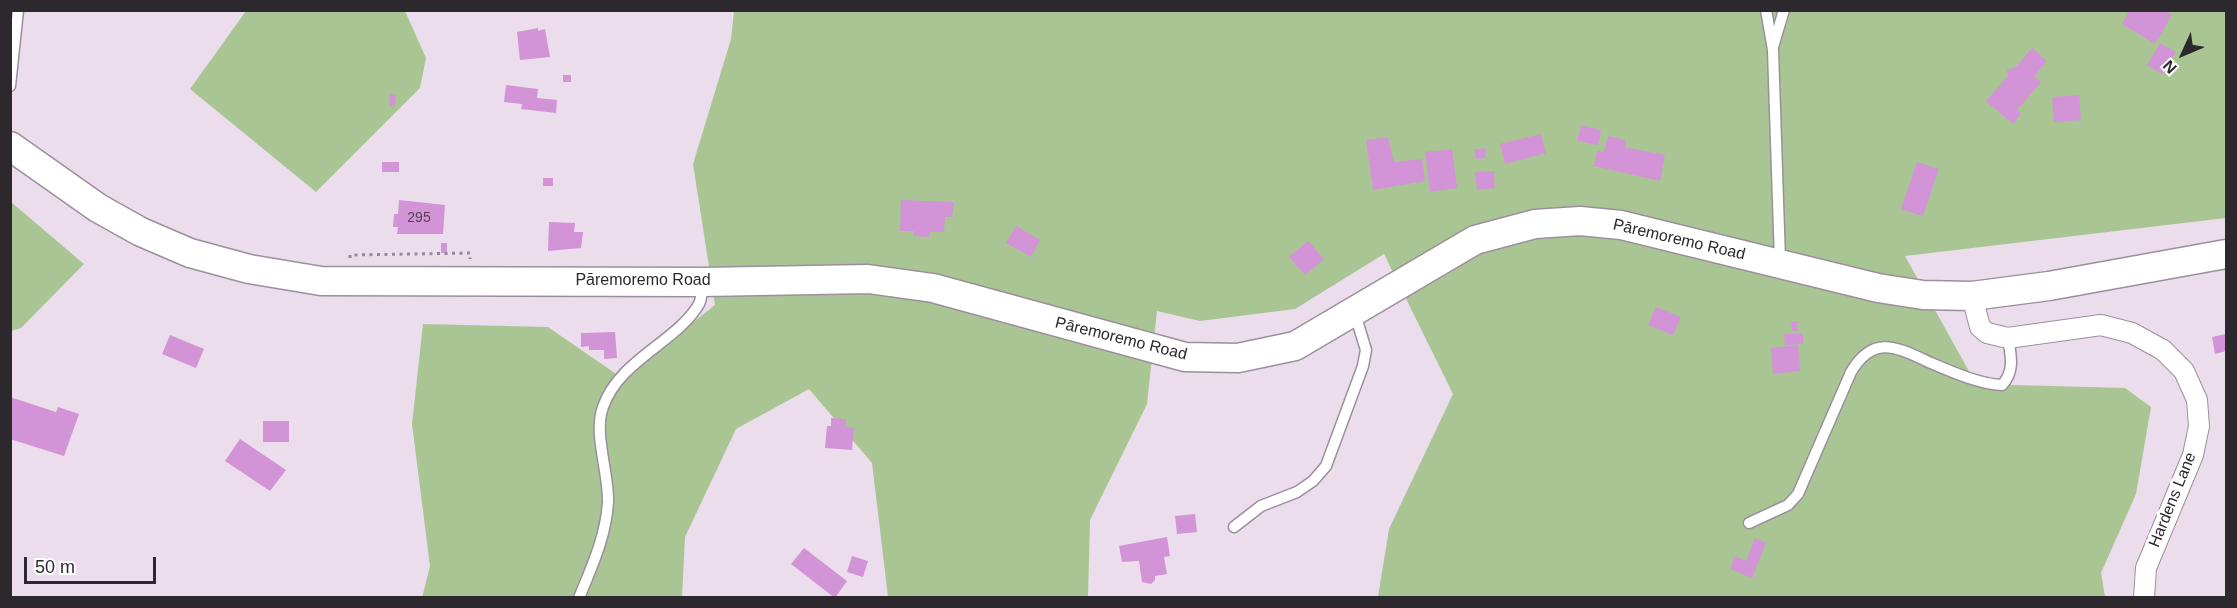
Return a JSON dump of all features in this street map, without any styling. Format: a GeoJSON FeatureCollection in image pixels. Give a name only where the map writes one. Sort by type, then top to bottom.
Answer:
{"type":"FeatureCollection","features":[{"type":"Feature","properties":{"kind":"street","name":"Pāremoremo Road"},"geometry":{"type":"LineString","coordinates":[[10,146],[98,208],[141,232],[190,253],[249,269],[321,281],[703,282],[868,279],[933,288],[1185,357],[1238,358],[1295,346],[1355,314],[1475,240],[1535,224],[1580,221],[1621,225],[1901,293],[1972,296],[2049,286],[2226,254]]}},
{"type":"Feature","properties":{"kind":"street","name":"Hardens Lane"},"geometry":{"type":"LineString","coordinates":[[1972,296],[1980,327],[1987,333],[2008,338],[2101,325],[2132,333],[2163,350],[2184,371],[2197,400],[2199,426],[2193,455],[2146,568],[2144,597]]}},
{"type":"Feature","properties":{"kind":"lane"},"geometry":{"type":"LineString","coordinates":[[10,86],[18,10]]}},
{"type":"Feature","properties":{"kind":"lane"},"geometry":{"type":"LineString","coordinates":[[1766,10],[1773,50],[1780,264]]}},
{"type":"Feature","properties":{"kind":"lane"},"geometry":{"type":"LineString","coordinates":[[1773,50],[1784,10]]}},
{"type":"Feature","properties":{"kind":"lane"},"geometry":{"type":"LineString","coordinates":[[579,597],[604,536],[608,500],[600,423],[603,406],[612,390],[641,356],[685,321],[700,303],[703,282]]}},
{"type":"Feature","properties":{"kind":"lane"},"geometry":{"type":"LineString","coordinates":[[1234,527],[1260,506],[1297,492],[1313,481],[1326,466],[1363,366],[1366,350],[1355,314]]}},
{"type":"Feature","properties":{"kind":"lane"},"geometry":{"type":"LineString","coordinates":[[1749,523],[1788,505],[1798,494],[1851,372],[1858,361],[1869,352],[1881,347],[1903,348],[1962,375],[2002,385],[2010,376],[2012,360],[2008,338]]}},
{"type":"Feature","properties":{"kind":"green space"},"geometry":{"type":"Polygon","coordinates":[[[246,11],[405,11],[426,58],[420,88],[316,192],[190,89],[246,11]]]}},
{"type":"Feature","properties":{"kind":"green space"},"geometry":{"type":"Polygon","coordinates":[[[734,11],[2226,11],[2226,218],[1905,256],[1976,384],[2125,388],[2151,407],[2136,494],[2101,573],[2105,597],[1378,597],[1389,529],[1453,394],[1384,254],[1295,309],[1200,321],[1157,311],[1147,404],[1090,520],[1088,597],[888,597],[872,463],[809,389],[736,429],[685,537],[682,597],[422,598],[430,566],[412,424],[423,324],[548,327],[622,378],[715,305],[693,164],[731,39],[734,11]]]}},
{"type":"Feature","properties":{"kind":"green space"},"geometry":{"type":"Polygon","coordinates":[[[11,202],[84,264],[21,328],[11,331],[11,202]]]}},
{"type":"Feature","properties":{"kind":"building"},"geometry":{"type":"Polygon","coordinates":[[[2130,10],[2164,10],[2172,15],[2155,44],[2122,24],[2130,10]]]}},
{"type":"Feature","properties":{"kind":"building"},"geometry":{"type":"Polygon","coordinates":[[[538,28],[538,31],[545,29],[550,57],[520,60],[517,32],[538,28]]]}},
{"type":"Feature","properties":{"kind":"building"},"geometry":{"type":"Polygon","coordinates":[[[2160,43],[2176,52],[2162,74],[2147,65],[2160,43]]]}},
{"type":"Feature","properties":{"kind":"building"},"geometry":{"type":"Polygon","coordinates":[[[2032,48],[2047,61],[2034,76],[2041,82],[2017,110],[2021,114],[2013,124],[1986,101],[2008,76],[2007,70],[2016,67],[2032,48]]]}},
{"type":"Feature","properties":{"kind":"building"},"geometry":{"type":"Polygon","coordinates":[[[563,75],[571,75],[571,82],[563,82],[563,75]]]}},
{"type":"Feature","properties":{"kind":"building"},"geometry":{"type":"Polygon","coordinates":[[[506,85],[538,89],[537,98],[557,100],[556,113],[521,109],[522,104],[504,102],[506,85]]]}},
{"type":"Feature","properties":{"kind":"building"},"geometry":{"type":"Polygon","coordinates":[[[390,94],[396,95],[395,106],[389,106],[390,94]]]}},
{"type":"Feature","properties":{"kind":"building"},"geometry":{"type":"Polygon","coordinates":[[[2079,95],[2081,120],[2054,122],[2052,97],[2079,95]]]}},
{"type":"Feature","properties":{"kind":"building"},"geometry":{"type":"Polygon","coordinates":[[[1581,125],[1601,130],[1598,145],[1577,141],[1581,125]]]}},
{"type":"Feature","properties":{"kind":"building"},"geometry":{"type":"Polygon","coordinates":[[[1541,134],[1546,153],[1505,164],[1500,144],[1541,134]]]}},
{"type":"Feature","properties":{"kind":"building"},"geometry":{"type":"Polygon","coordinates":[[[1608,136],[1626,140],[1625,147],[1665,155],[1660,181],[1594,166],[1597,151],[1604,152],[1608,136]]]}},
{"type":"Feature","properties":{"kind":"building"},"geometry":{"type":"Polygon","coordinates":[[[1388,137],[1394,162],[1422,159],[1425,181],[1373,190],[1366,140],[1388,137]]]}},
{"type":"Feature","properties":{"kind":"building"},"geometry":{"type":"Polygon","coordinates":[[[1485,148],[1486,158],[1476,159],[1474,150],[1485,148]]]}},
{"type":"Feature","properties":{"kind":"building"},"geometry":{"type":"Polygon","coordinates":[[[1452,149],[1457,188],[1430,192],[1425,152],[1452,149]]]}},
{"type":"Feature","properties":{"kind":"building"},"geometry":{"type":"Polygon","coordinates":[[[382,162],[399,162],[399,172],[382,172],[382,162]]]}},
{"type":"Feature","properties":{"kind":"building"},"geometry":{"type":"Polygon","coordinates":[[[1917,162],[1939,169],[1923,216],[1901,209],[1917,162]]]}},
{"type":"Feature","properties":{"kind":"building"},"geometry":{"type":"Polygon","coordinates":[[[1494,171],[1495,188],[1477,190],[1475,172],[1494,171]]]}},
{"type":"Feature","properties":{"kind":"building"},"geometry":{"type":"Polygon","coordinates":[[[543,178],[553,178],[553,186],[543,186],[543,178]]]}},
{"type":"Feature","properties":{"kind":"building"},"geometry":{"type":"Polygon","coordinates":[[[399,200],[445,205],[443,234],[397,234],[398,227],[393,227],[394,214],[398,214],[399,200]]]}},
{"type":"Feature","properties":{"kind":"building"},"geometry":{"type":"Polygon","coordinates":[[[901,200],[954,202],[952,217],[945,217],[944,232],[930,232],[929,237],[914,236],[914,231],[900,231],[901,200]]]}},
{"type":"Feature","properties":{"kind":"building"},"geometry":{"type":"Polygon","coordinates":[[[549,222],[575,223],[574,232],[583,232],[581,248],[548,251],[549,222]]]}},
{"type":"Feature","properties":{"kind":"building"},"geometry":{"type":"Polygon","coordinates":[[[1016,226],[1040,240],[1031,257],[1006,243],[1016,226]]]}},
{"type":"Feature","properties":{"kind":"building"},"geometry":{"type":"Polygon","coordinates":[[[1308,241],[1324,259],[1305,275],[1289,257],[1308,241]]]}},
{"type":"Feature","properties":{"kind":"building"},"geometry":{"type":"Polygon","coordinates":[[[441,243],[447,243],[447,253],[441,253],[441,243]]]}},
{"type":"Feature","properties":{"kind":"building"},"geometry":{"type":"Polygon","coordinates":[[[1656,307],[1681,317],[1673,335],[1648,325],[1656,307]]]}},
{"type":"Feature","properties":{"kind":"building"},"geometry":{"type":"Polygon","coordinates":[[[1791,321],[1797,321],[1798,331],[1792,331],[1791,321]]]}},
{"type":"Feature","properties":{"kind":"building"},"geometry":{"type":"Polygon","coordinates":[[[615,332],[617,358],[604,359],[604,350],[589,350],[589,346],[581,347],[581,333],[615,332]]]}},
{"type":"Feature","properties":{"kind":"building"},"geometry":{"type":"Polygon","coordinates":[[[1784,334],[1803,334],[1803,344],[1785,345],[1784,334]]]}},
{"type":"Feature","properties":{"kind":"building"},"geometry":{"type":"Polygon","coordinates":[[[2226,334],[2226,351],[2215,354],[2212,337],[2226,334]]]}},
{"type":"Feature","properties":{"kind":"building"},"geometry":{"type":"Polygon","coordinates":[[[170,335],[204,349],[196,368],[162,354],[170,335]]]}},
{"type":"Feature","properties":{"kind":"building"},"geometry":{"type":"Polygon","coordinates":[[[1798,345],[1800,371],[1773,374],[1771,348],[1798,345]]]}},
{"type":"Feature","properties":{"kind":"building"},"geometry":{"type":"Polygon","coordinates":[[[10,397],[56,412],[58,407],[79,414],[64,456],[10,439],[10,397]]]}},
{"type":"Feature","properties":{"kind":"building"},"geometry":{"type":"Polygon","coordinates":[[[831,418],[846,419],[846,427],[854,428],[852,450],[825,448],[827,426],[831,426],[831,418]]]}},
{"type":"Feature","properties":{"kind":"building"},"geometry":{"type":"Polygon","coordinates":[[[263,421],[289,421],[289,442],[263,442],[263,421]]]}},
{"type":"Feature","properties":{"kind":"building"},"geometry":{"type":"Polygon","coordinates":[[[240,439],[286,470],[270,491],[225,461],[240,439]]]}},
{"type":"Feature","properties":{"kind":"building"},"geometry":{"type":"Polygon","coordinates":[[[1195,514],[1197,532],[1177,534],[1175,516],[1195,514]]]}},
{"type":"Feature","properties":{"kind":"building"},"geometry":{"type":"Polygon","coordinates":[[[1167,537],[1170,556],[1164,557],[1167,574],[1155,576],[1151,584],[1142,582],[1139,561],[1122,562],[1119,546],[1167,537]]]}},
{"type":"Feature","properties":{"kind":"building"},"geometry":{"type":"Polygon","coordinates":[[[1755,538],[1766,543],[1752,578],[1730,569],[1735,556],[1746,561],[1755,538]]]}},
{"type":"Feature","properties":{"kind":"building"},"geometry":{"type":"Polygon","coordinates":[[[804,548],[847,581],[835,598],[791,564],[804,548]]]}},
{"type":"Feature","properties":{"kind":"building"},"geometry":{"type":"Polygon","coordinates":[[[852,556],[868,561],[863,577],[847,572],[852,556]]]}}]}
